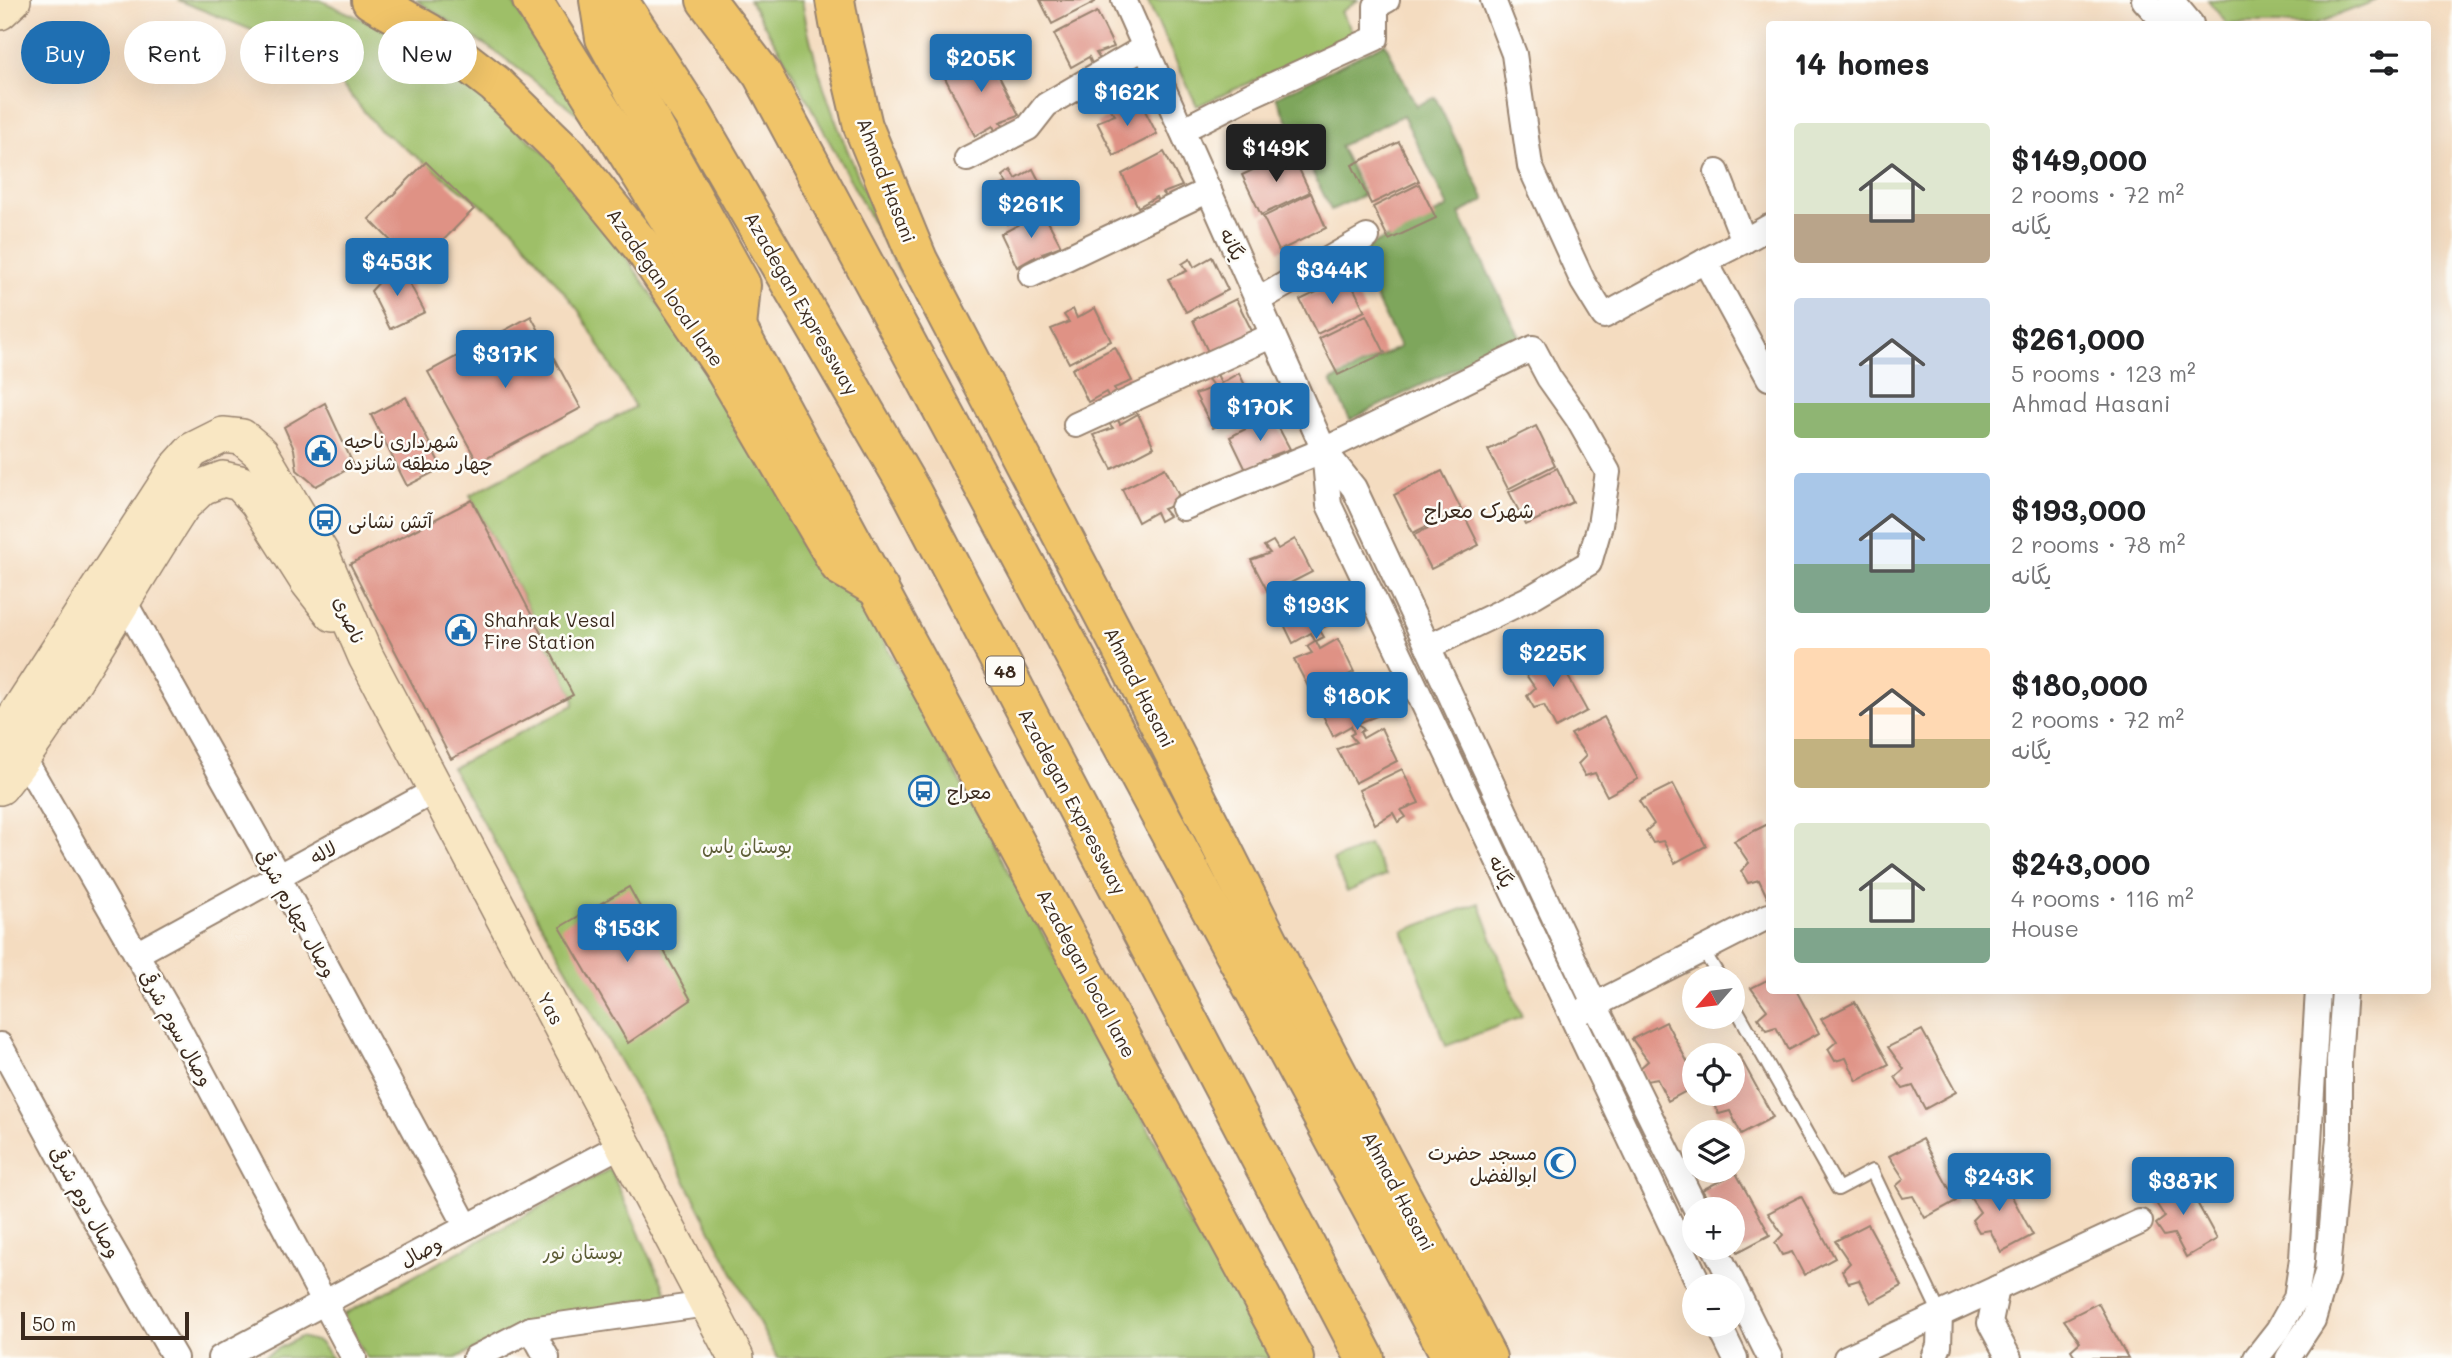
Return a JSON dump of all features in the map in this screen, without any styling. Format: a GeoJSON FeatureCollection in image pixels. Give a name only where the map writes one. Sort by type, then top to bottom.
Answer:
{"type":"FeatureCollection","features":[{"type":"Feature","properties":{"kind":"main road","name":"Azadegan local lane"},"geometry":{"type":"LineString","coordinates":[[372,0],[429,33],[495,84],[567,154],[644,249],[714,353],[839,566],[879,589]]}},
{"type":"Feature","properties":{"kind":"main road","name":"Azadegan local lane"},"geometry":{"type":"LineString","coordinates":[[532,0],[737,328],[1294,1358]]}},
{"type":"Feature","properties":{"kind":"main road"},"geometry":{"type":"LineString","coordinates":[[599,0],[605,37],[741,285],[737,328]]}},
{"type":"Feature","properties":{"kind":"main road","name":"Azadegan Expressway"},"geometry":{"type":"LineString","coordinates":[[618,0],[693,115],[912,493],[1365,1358]]}},
{"type":"Feature","properties":{"kind":"main road"},"geometry":{"type":"LineString","coordinates":[[706,0],[762,74],[1452,1358]]}},
{"type":"Feature","properties":{"kind":"main road","name":"Ahmad Hasani"},"geometry":{"type":"LineString","coordinates":[[835,0],[863,126],[918,260],[1119,644],[1298,999],[1487,1358]]}},
{"type":"Feature","properties":{"kind":"street"},"geometry":{"type":"LineString","coordinates":[[0,12],[13,0]]}},
{"type":"Feature","properties":{"kind":"street","name":"یگانه"},"geometry":{"type":"LineString","coordinates":[[1124,0],[1324,450],[1354,488],[1595,1005],[1690,1197]]}},
{"type":"Feature","properties":{"kind":"street"},"geometry":{"type":"LineString","coordinates":[[1182,130],[1251,95],[1377,38],[1376,6],[1387,0]]}},
{"type":"Feature","properties":{"kind":"street"},"geometry":{"type":"LineString","coordinates":[[1493,0],[1514,54],[1530,166],[1583,282],[1604,316],[1766,229]]}},
{"type":"Feature","properties":{"kind":"street"},"geometry":{"type":"LineString","coordinates":[[2144,0],[2163,21]]}},
{"type":"Feature","properties":{"kind":"street"},"geometry":{"type":"LineString","coordinates":[[2171,0],[2188,21]]}},
{"type":"Feature","properties":{"kind":"street"},"geometry":{"type":"LineString","coordinates":[[967,159],[1028,128],[1046,106],[1145,47]]}},
{"type":"Feature","properties":{"kind":"street"},"geometry":{"type":"LineString","coordinates":[[1717,172],[1744,241]]}},
{"type":"Feature","properties":{"kind":"street"},"geometry":{"type":"LineString","coordinates":[[1031,275],[1209,190]]}},
{"type":"Feature","properties":{"kind":"street"},"geometry":{"type":"LineString","coordinates":[[1258,300],[1367,237]]}},
{"type":"Feature","properties":{"kind":"street"},"geometry":{"type":"LineString","coordinates":[[1705,261],[1766,373]]}},
{"type":"Feature","properties":{"kind":"street"},"geometry":{"type":"LineString","coordinates":[[1076,425],[1273,335]]}},
{"type":"Feature","properties":{"kind":"street"},"geometry":{"type":"LineString","coordinates":[[1182,508],[1324,450],[1533,348],[1608,472],[1600,526],[1589,563],[1530,598],[1428,647]]}},
{"type":"Feature","properties":{"kind":"street","name":"ناصری"},"geometry":{"type":"LineString","coordinates":[[0,787],[12,748],[176,469],[193,450],[223,435],[242,437],[261,453],[321,553],[366,657]]}},
{"type":"Feature","properties":{"kind":"street","name":"یگانه"},"geometry":{"type":"LineString","coordinates":[[1324,450],[1329,505],[1694,1274]]}},
{"type":"Feature","properties":{"kind":"street","name":"ناصری"},"geometry":{"type":"LineString","coordinates":[[12,748],[124,601],[183,505],[202,487],[223,478],[240,483],[257,502],[308,582],[366,657]]}},
{"type":"Feature","properties":{"kind":"street","name":"وصال چهارم شرقی"},"geometry":{"type":"LineString","coordinates":[[124,601],[278,876],[467,1227]]}},
{"type":"Feature","properties":{"kind":"street","name":"Yas"},"geometry":{"type":"LineString","coordinates":[[366,657],[736,1358]]}},
{"type":"Feature","properties":{"kind":"street","name":"وصال سوم شرقی"},"geometry":{"type":"LineString","coordinates":[[12,748],[172,1016],[354,1358]]}},
{"type":"Feature","properties":{"kind":"street","name":"لاله"},"geometry":{"type":"LineString","coordinates":[[136,954],[436,790]]}},
{"type":"Feature","properties":{"kind":"street"},"geometry":{"type":"LineString","coordinates":[[1571,1017],[1766,918]]}},
{"type":"Feature","properties":{"kind":"street"},"geometry":{"type":"LineString","coordinates":[[2256,1358],[2278,1330],[2296,1298],[2302,1259],[2318,994]]}},
{"type":"Feature","properties":{"kind":"street"},"geometry":{"type":"LineString","coordinates":[[2288,1358],[2313,1320],[2327,1272],[2339,1137],[2339,1060],[2344,994]]}},
{"type":"Feature","properties":{"kind":"street","name":"وصال دوم شرقی"},"geometry":{"type":"LineString","coordinates":[[0,1045],[89,1209],[175,1358]]}},
{"type":"Feature","properties":{"kind":"street","name":"وصال"},"geometry":{"type":"LineString","coordinates":[[220,1358],[623,1144]]}},
{"type":"Feature","properties":{"kind":"street"},"geometry":{"type":"LineString","coordinates":[[1846,1358],[2140,1222]]}},
{"type":"Feature","properties":{"kind":"street"},"geometry":{"type":"LineString","coordinates":[[1721,1260],[1770,1358]]}},
{"type":"Feature","properties":{"kind":"street"},"geometry":{"type":"LineString","coordinates":[[1997,1288],[1990,1323],[2009,1358]]}},
{"type":"Feature","properties":{"kind":"street"},"geometry":{"type":"LineString","coordinates":[[475,1358],[531,1329],[707,1304]]}},
{"type":"Feature","properties":{"kind":"street"},"geometry":{"type":"LineString","coordinates":[[1934,1358],[1938,1346],[1940,1314]]}},
{"type":"Feature","properties":{"kind":"street"},"geometry":{"type":"LineString","coordinates":[[531,1329],[547,1358]]}},
{"type":"Feature","properties":{"kind":"street"},"geometry":{"type":"LineString","coordinates":[[1725,1337],[1735,1358]]}},
{"type":"Feature","properties":{"kind":"lane"},"geometry":{"type":"LineString","coordinates":[[1703,950],[1713,966]]}},
{"type":"Feature","properties":{"kind":"lane"},"geometry":{"type":"LineString","coordinates":[[1745,1024],[1838,1189],[1872,1171],[1940,1314]]}},
{"type":"Feature","properties":{"kind":"green space","name":"بوستان یاس"},"geometry":{"type":"Polygon","coordinates":[[[178,0],[320,0],[378,27],[378,84],[464,84],[568,173],[855,588],[1160,1150],[1178,1188],[1181,1210],[1276,1358],[777,1358],[658,1128],[452,768],[574,705],[573,695],[470,495],[635,407],[579,311],[514,229],[379,129],[341,84],[364,84],[364,21],[240,21],[240,25],[178,0]]]}},
{"type":"Feature","properties":{"kind":"green space"},"geometry":{"type":"Polygon","coordinates":[[[416,0],[511,0],[600,131],[477,40],[477,21],[448,21],[416,0]]]}},
{"type":"Feature","properties":{"kind":"green space"},"geometry":{"type":"Polygon","coordinates":[[[749,0],[802,0],[809,36],[831,107],[902,277],[788,64],[749,0]]]}},
{"type":"Feature","properties":{"kind":"green space"},"geometry":{"type":"Polygon","coordinates":[[[1147,0],[1358,0],[1341,12],[1355,36],[1197,106],[1147,0]]]}},
{"type":"Feature","properties":{"kind":"green space"},"geometry":{"type":"Polygon","coordinates":[[[2208,0],[2377,0],[2323,21],[2225,21],[2208,0]]]}},
{"type":"Feature","properties":{"kind":"green space"},"geometry":{"type":"Polygon","coordinates":[[[1385,43],[1416,106],[1435,97],[1485,200],[1459,214],[1520,337],[1350,420],[1331,381],[1400,347],[1354,254],[1448,207],[1403,115],[1340,146],[1364,195],[1331,210],[1276,97],[1385,43]]]}},
{"type":"Feature","properties":{"kind":"green space"},"geometry":{"type":"Polygon","coordinates":[[[1369,845],[1386,875],[1347,892],[1333,860],[1369,845]]]}},
{"type":"Feature","properties":{"kind":"green space"},"geometry":{"type":"Polygon","coordinates":[[[1479,903],[1522,1017],[1446,1046],[1403,931],[1479,903]]]}},
{"type":"Feature","properties":{"kind":"green space","name":"بوستان نور"},"geometry":{"type":"Polygon","coordinates":[[[610,1169],[667,1294],[539,1321],[456,1358],[367,1358],[343,1315],[610,1169]]]}},
{"type":"Feature","properties":{"kind":"green space"},"geometry":{"type":"Polygon","coordinates":[[[300,1337],[319,1342],[332,1358],[261,1358],[300,1337]]]}},
{"type":"Feature","properties":{"kind":"building"},"geometry":{"type":"Polygon","coordinates":[[[1040,0],[1094,0],[1095,2],[1052,24],[1040,0]]]}},
{"type":"Feature","properties":{"kind":"building"},"geometry":{"type":"Polygon","coordinates":[[[1097,12],[1114,47],[1096,53],[1101,61],[1093,66],[1089,57],[1071,67],[1054,34],[1097,12]]]}},
{"type":"Feature","properties":{"kind":"building"},"geometry":{"type":"Polygon","coordinates":[[[986,51],[1019,115],[1000,122],[1006,129],[997,135],[993,126],[975,136],[942,72],[961,65],[955,58],[963,53],[968,61],[986,51]]]}},
{"type":"Feature","properties":{"kind":"building"},"geometry":{"type":"Polygon","coordinates":[[[1140,101],[1157,134],[1114,156],[1097,122],[1115,115],[1109,107],[1118,103],[1122,111],[1140,101]]]}},
{"type":"Feature","properties":{"kind":"building"},"geometry":{"type":"Polygon","coordinates":[[[1399,142],[1419,181],[1371,204],[1352,165],[1399,142]]]}},
{"type":"Feature","properties":{"kind":"building"},"geometry":{"type":"Polygon","coordinates":[[[1164,152],[1182,186],[1163,193],[1169,200],[1160,206],[1156,197],[1138,207],[1122,174],[1164,152]]]}},
{"type":"Feature","properties":{"kind":"building"},"geometry":{"type":"Polygon","coordinates":[[[1291,152],[1310,192],[1261,215],[1242,175],[1291,152]]]}},
{"type":"Feature","properties":{"kind":"building"},"geometry":{"type":"Polygon","coordinates":[[[426,162],[474,209],[417,267],[369,219],[426,162]]]}},
{"type":"Feature","properties":{"kind":"building"},"geometry":{"type":"Polygon","coordinates":[[[1033,169],[1050,202],[1007,224],[990,190],[1008,183],[1003,176],[1011,170],[1016,179],[1033,169]]]}},
{"type":"Feature","properties":{"kind":"building"},"geometry":{"type":"Polygon","coordinates":[[[1419,184],[1436,218],[1389,240],[1373,207],[1419,184]]]}},
{"type":"Feature","properties":{"kind":"building"},"geometry":{"type":"Polygon","coordinates":[[[1311,193],[1326,228],[1279,251],[1263,217],[1311,193]]]}},
{"type":"Feature","properties":{"kind":"building"},"geometry":{"type":"Polygon","coordinates":[[[1043,212],[1061,246],[1042,253],[1048,261],[1039,266],[1035,257],[1017,267],[1001,234],[1043,212]]]}},
{"type":"Feature","properties":{"kind":"building"},"geometry":{"type":"Polygon","coordinates":[[[1212,257],[1228,290],[1186,312],[1168,279],[1187,271],[1182,264],[1190,259],[1194,267],[1212,257]]]}},
{"type":"Feature","properties":{"kind":"building"},"geometry":{"type":"Polygon","coordinates":[[[398,262],[425,312],[390,329],[371,291],[398,262]]]}},
{"type":"Feature","properties":{"kind":"building"},"geometry":{"type":"Polygon","coordinates":[[[1348,277],[1365,311],[1317,334],[1300,300],[1348,277]]]}},
{"type":"Feature","properties":{"kind":"building"},"geometry":{"type":"Polygon","coordinates":[[[1236,299],[1253,333],[1209,354],[1193,320],[1236,299]]]}},
{"type":"Feature","properties":{"kind":"building"},"geometry":{"type":"Polygon","coordinates":[[[1095,308],[1111,341],[1069,363],[1051,329],[1069,322],[1064,315],[1073,309],[1077,318],[1095,308]]]}},
{"type":"Feature","properties":{"kind":"building"},"geometry":{"type":"Polygon","coordinates":[[[1366,315],[1385,353],[1338,375],[1319,338],[1366,315]]]}},
{"type":"Feature","properties":{"kind":"building"},"geometry":{"type":"Polygon","coordinates":[[[531,316],[581,408],[478,463],[428,372],[531,316]]]}},
{"type":"Feature","properties":{"kind":"building"},"geometry":{"type":"Polygon","coordinates":[[[1115,347],[1132,381],[1114,388],[1119,396],[1111,401],[1106,392],[1088,402],[1072,369],[1115,347]]]}},
{"type":"Feature","properties":{"kind":"building"},"geometry":{"type":"Polygon","coordinates":[[[1239,373],[1255,406],[1213,428],[1195,394],[1214,387],[1208,379],[1217,374],[1221,383],[1239,373]]]}},
{"type":"Feature","properties":{"kind":"building"},"geometry":{"type":"Polygon","coordinates":[[[406,397],[442,468],[407,486],[371,415],[406,397]]]}},
{"type":"Feature","properties":{"kind":"building"},"geometry":{"type":"Polygon","coordinates":[[[325,403],[354,466],[316,486],[297,470],[294,449],[284,427],[325,403]]]}},
{"type":"Feature","properties":{"kind":"building"},"geometry":{"type":"Polygon","coordinates":[[[1138,414],[1154,447],[1112,469],[1094,435],[1113,428],[1107,421],[1116,416],[1120,424],[1138,414]]]}},
{"type":"Feature","properties":{"kind":"building"},"geometry":{"type":"Polygon","coordinates":[[[1272,415],[1290,449],[1271,456],[1277,464],[1268,469],[1264,460],[1246,470],[1230,437],[1272,415]]]}},
{"type":"Feature","properties":{"kind":"building"},"geometry":{"type":"Polygon","coordinates":[[[1536,426],[1555,465],[1508,489],[1488,450],[1536,426]]]}},
{"type":"Feature","properties":{"kind":"building"},"geometry":{"type":"Polygon","coordinates":[[[1165,468],[1182,502],[1163,509],[1169,516],[1160,521],[1156,512],[1138,522],[1122,489],[1165,468]]]}},
{"type":"Feature","properties":{"kind":"building"},"geometry":{"type":"Polygon","coordinates":[[[1557,468],[1573,502],[1526,525],[1509,492],[1557,468]]]}},
{"type":"Feature","properties":{"kind":"building"},"geometry":{"type":"Polygon","coordinates":[[[1442,471],[1461,509],[1413,533],[1394,495],[1442,471]]]}},
{"type":"Feature","properties":{"kind":"building","name":"Shahrak Vesal Fire Station"},"geometry":{"type":"Polygon","coordinates":[[[472,500],[573,695],[451,759],[350,564],[472,500]]]}},
{"type":"Feature","properties":{"kind":"building"},"geometry":{"type":"Polygon","coordinates":[[[1462,511],[1479,545],[1431,569],[1414,535],[1462,511]]]}},
{"type":"Feature","properties":{"kind":"building"},"geometry":{"type":"Polygon","coordinates":[[[1295,539],[1312,572],[1269,594],[1251,560],[1270,553],[1264,546],[1273,541],[1278,549],[1295,539]]]}},
{"type":"Feature","properties":{"kind":"building"},"geometry":{"type":"Polygon","coordinates":[[[1320,588],[1337,622],[1319,629],[1324,637],[1316,641],[1320,649],[1338,639],[1354,672],[1312,694],[1294,660],[1312,653],[1307,646],[1315,641],[1311,633],[1293,643],[1277,610],[1320,588]]]}},
{"type":"Feature","properties":{"kind":"building"},"geometry":{"type":"Polygon","coordinates":[[[1553,649],[1587,711],[1556,728],[1544,705],[1534,708],[1527,696],[1535,688],[1520,666],[1553,649]]]}},
{"type":"Feature","properties":{"kind":"building"},"geometry":{"type":"Polygon","coordinates":[[[1360,681],[1377,716],[1358,723],[1364,730],[1360,732],[1363,738],[1381,728],[1397,761],[1355,783],[1337,749],[1356,742],[1350,735],[1354,733],[1351,726],[1333,736],[1317,703],[1360,681]]]}},
{"type":"Feature","properties":{"kind":"building"},"geometry":{"type":"Polygon","coordinates":[[[1604,717],[1638,779],[1607,796],[1595,773],[1585,776],[1578,764],[1586,756],[1571,734],[1604,717]]]}},
{"type":"Feature","properties":{"kind":"building"},"geometry":{"type":"Polygon","coordinates":[[[1402,769],[1419,803],[1401,810],[1406,817],[1398,822],[1393,813],[1375,824],[1359,790],[1402,769]]]}},
{"type":"Feature","properties":{"kind":"building"},"geometry":{"type":"Polygon","coordinates":[[[1673,784],[1706,846],[1675,863],[1663,841],[1653,843],[1646,831],[1654,824],[1639,801],[1673,784]]]}},
{"type":"Feature","properties":{"kind":"building"},"geometry":{"type":"Polygon","coordinates":[[[1766,825],[1766,895],[1759,880],[1748,883],[1741,871],[1749,863],[1734,841],[1766,825]]]}},
{"type":"Feature","properties":{"kind":"building"},"geometry":{"type":"Polygon","coordinates":[[[629,887],[691,1000],[628,1043],[560,927],[629,887]]]}},
{"type":"Feature","properties":{"kind":"building"},"geometry":{"type":"Polygon","coordinates":[[[1766,980],[1766,994],[1798,994],[1819,1033],[1788,1050],[1776,1027],[1766,1030],[1758,1018],[1767,1010],[1751,988],[1766,980]]]}},
{"type":"Feature","properties":{"kind":"building"},"geometry":{"type":"Polygon","coordinates":[[[1855,1002],[1889,1064],[1857,1081],[1846,1058],[1835,1061],[1828,1049],[1837,1041],[1821,1019],[1855,1002]]]}},
{"type":"Feature","properties":{"kind":"building"},"geometry":{"type":"Polygon","coordinates":[[[1666,1022],[1682,1052],[1682,1093],[1668,1101],[1657,1079],[1646,1081],[1639,1069],[1648,1061],[1632,1039],[1666,1022]]]}},
{"type":"Feature","properties":{"kind":"building"},"geometry":{"type":"Polygon","coordinates":[[[1922,1030],[1956,1092],[1925,1109],[1913,1086],[1903,1089],[1895,1077],[1904,1069],[1888,1047],[1922,1030]]]}},
{"type":"Feature","properties":{"kind":"building"},"geometry":{"type":"Polygon","coordinates":[[[1745,1066],[1773,1117],[1745,1132],[1745,1120],[1734,1120],[1730,1111],[1719,1114],[1714,1106],[1745,1106],[1745,1066]]]}},
{"type":"Feature","properties":{"kind":"building"},"geometry":{"type":"Polygon","coordinates":[[[1922,1139],[1956,1201],[1925,1218],[1913,1196],[1903,1198],[1896,1186],[1904,1179],[1889,1156],[1922,1139]]]}},
{"type":"Feature","properties":{"kind":"building"},"geometry":{"type":"Polygon","coordinates":[[[1999,1173],[2033,1235],[2001,1252],[1990,1230],[1979,1232],[1972,1220],[1980,1212],[1965,1190],[1999,1173]]]}},
{"type":"Feature","properties":{"kind":"building"},"geometry":{"type":"Polygon","coordinates":[[[2183,1177],[2217,1239],[2186,1257],[2174,1234],[2164,1236],[2156,1224],[2165,1217],[2150,1194],[2183,1177]]]}},
{"type":"Feature","properties":{"kind":"building"},"geometry":{"type":"Polygon","coordinates":[[[1716,1183],[1741,1183],[1770,1235],[1745,1248],[1745,1197],[1707,1197],[1702,1190],[1716,1183]]]}},
{"type":"Feature","properties":{"kind":"building"},"geometry":{"type":"Polygon","coordinates":[[[1801,1196],[1835,1258],[1804,1275],[1792,1252],[1782,1255],[1775,1243],[1783,1235],[1768,1213],[1801,1196]]]}},
{"type":"Feature","properties":{"kind":"building"},"geometry":{"type":"Polygon","coordinates":[[[1868,1224],[1902,1286],[1871,1303],[1859,1280],[1849,1283],[1842,1271],[1850,1263],[1835,1241],[1868,1224]]]}},
{"type":"Feature","properties":{"kind":"building"},"geometry":{"type":"Polygon","coordinates":[[[2098,1303],[2128,1358],[2076,1358],[2071,1350],[2080,1342],[2064,1320],[2098,1303]]]}},
{"type":"Feature","properties":{"kind":"place","name":"شهرداری ناحیه چهار منطقه شانزده"},"geometry":{"type":"Point","coordinates":[321,451]}},
{"type":"Feature","properties":{"kind":"place","name":"آتش نشانی"},"geometry":{"type":"Point","coordinates":[325,520]}},
{"type":"Feature","properties":{"kind":"place","name":"Shahrak Vesal Fire Station"},"geometry":{"type":"Point","coordinates":[461,630]}},
{"type":"Feature","properties":{"kind":"place","name":"معراج"},"geometry":{"type":"Point","coordinates":[924,791]}},
{"type":"Feature","properties":{"kind":"place","name":"مسجد حضرت ابوالفضل"},"geometry":{"type":"Point","coordinates":[1560,1163]}},
{"type":"Feature","properties":{"kind":"district","name":"شهرک معراج"},"geometry":{"type":"Point","coordinates":[1479,509]}}]}
